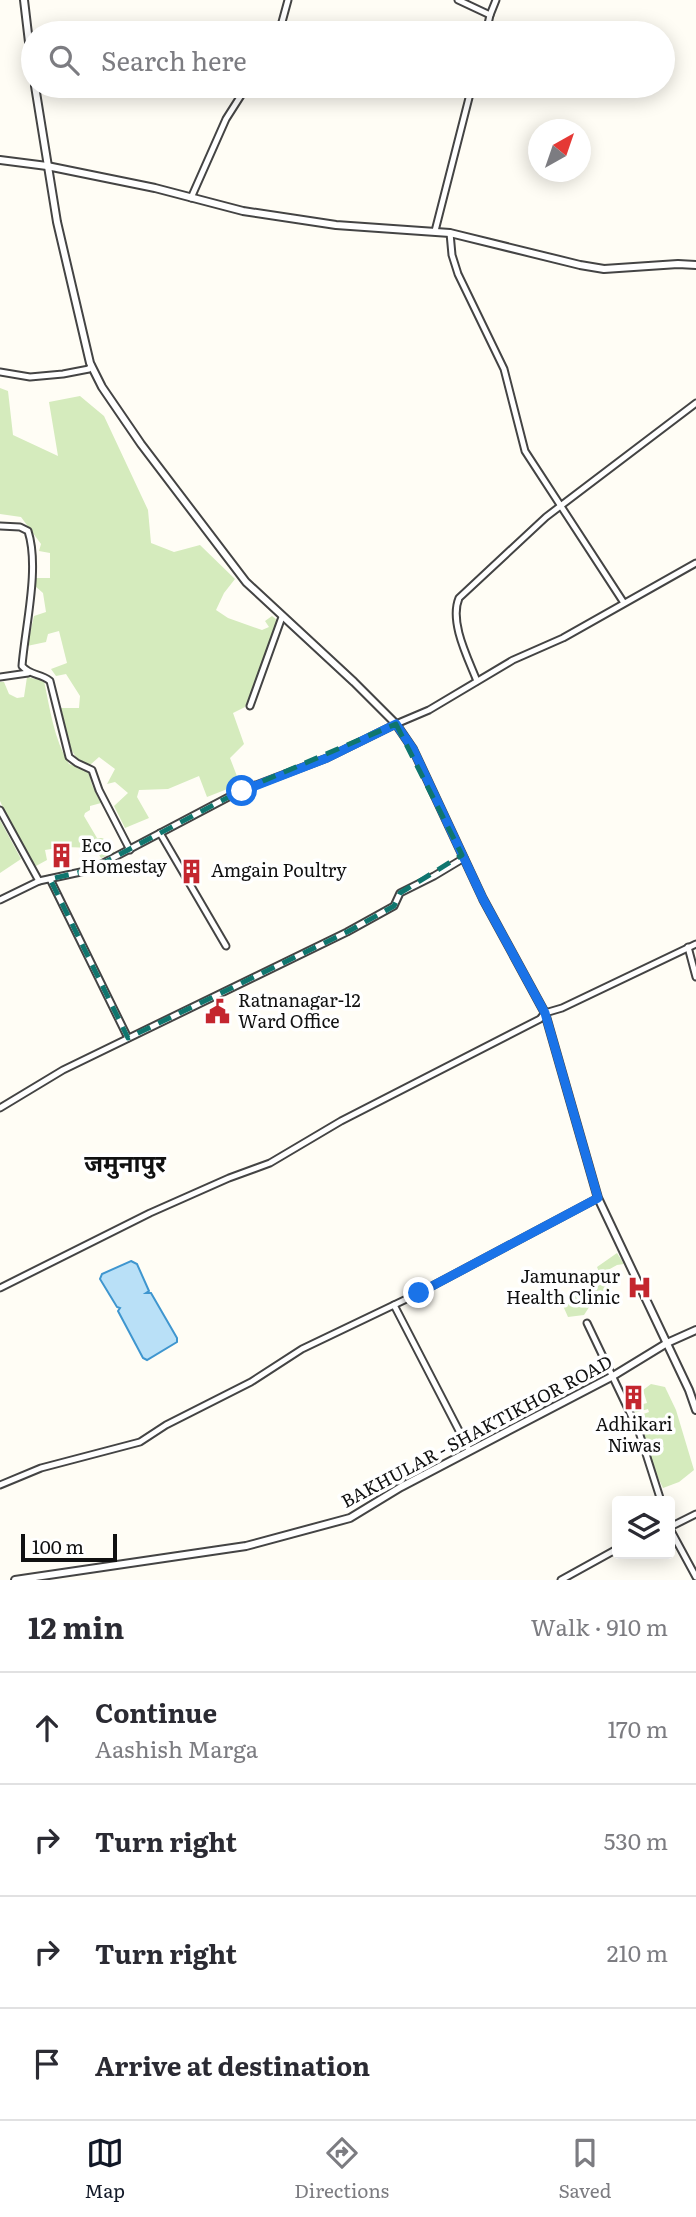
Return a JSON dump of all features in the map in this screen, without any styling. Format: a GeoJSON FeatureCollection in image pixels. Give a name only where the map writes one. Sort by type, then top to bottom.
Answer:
{"type":"FeatureCollection","features":[{"type":"Feature","properties":{"kind":"street"},"geometry":{"type":"LineString","coordinates":[[24,0],[26,21]]}},
{"type":"Feature","properties":{"kind":"street"},"geometry":{"type":"LineString","coordinates":[[282,21],[288,0]]}},
{"type":"Feature","properties":{"kind":"street"},"geometry":{"type":"LineString","coordinates":[[458,0],[490,15]]}},
{"type":"Feature","properties":{"kind":"street"},"geometry":{"type":"LineString","coordinates":[[489,21],[496,0]]}},
{"type":"Feature","properties":{"kind":"street"},"geometry":{"type":"LineString","coordinates":[[37,98],[57,222],[81,330],[91,365],[102,387],[176,492],[246,582],[396,724],[413,749],[464,858],[545,1013],[598,1198],[696,1410]]}},
{"type":"Feature","properties":{"kind":"street"},"geometry":{"type":"LineString","coordinates":[[191,198],[226,119],[239,98]]}},
{"type":"Feature","properties":{"kind":"street"},"geometry":{"type":"LineString","coordinates":[[435,231],[469,98]]}},
{"type":"Feature","properties":{"kind":"street"},"geometry":{"type":"LineString","coordinates":[[0,160],[47,166],[155,188],[243,211],[324,223],[450,233],[604,269],[696,265]]}},
{"type":"Feature","properties":{"kind":"street"},"geometry":{"type":"LineString","coordinates":[[450,233],[452,255],[458,274],[503,369],[526,451],[624,603]]}},
{"type":"Feature","properties":{"kind":"street"},"geometry":{"type":"LineString","coordinates":[[0,372],[30,377],[44,376],[89,369],[91,365]]}},
{"type":"Feature","properties":{"kind":"street"},"geometry":{"type":"LineString","coordinates":[[477,681],[455,621],[455,606],[459,598],[560,506],[696,403]]}},
{"type":"Feature","properties":{"kind":"street"},"geometry":{"type":"LineString","coordinates":[[0,526],[20,527],[28,531],[31,540],[32,587],[22,666],[29,673]]}},
{"type":"Feature","properties":{"kind":"street"},"geometry":{"type":"LineString","coordinates":[[0,900],[39,881],[90,870],[240,791],[327,758],[429,710],[513,660],[563,638],[696,563]]}},
{"type":"Feature","properties":{"kind":"street"},"geometry":{"type":"LineString","coordinates":[[250,706],[282,617]]}},
{"type":"Feature","properties":{"kind":"street"},"geometry":{"type":"LineString","coordinates":[[0,677],[29,673],[43,676],[50,681],[69,757],[92,769],[99,790],[130,850]]}},
{"type":"Feature","properties":{"kind":"street"},"geometry":{"type":"LineString","coordinates":[[0,810],[39,881]]}},
{"type":"Feature","properties":{"kind":"street"},"geometry":{"type":"LineString","coordinates":[[160,833],[226,946]]}},
{"type":"Feature","properties":{"kind":"street"},"geometry":{"type":"LineString","coordinates":[[0,1108],[63,1070],[347,932],[394,906],[400,893],[464,858]]}},
{"type":"Feature","properties":{"kind":"street"},"geometry":{"type":"LineString","coordinates":[[50,879],[128,1038]]}},
{"type":"Feature","properties":{"kind":"street"},"geometry":{"type":"LineString","coordinates":[[0,1289],[150,1213],[270,1163],[341,1121],[540,1019],[545,1013],[562,1008],[696,944]]}},
{"type":"Feature","properties":{"kind":"street"},"geometry":{"type":"LineString","coordinates":[[688,947],[696,977]]}},
{"type":"Feature","properties":{"kind":"street"},"geometry":{"type":"LineString","coordinates":[[0,1485],[41,1468],[140,1442],[166,1425],[250,1382],[302,1349],[394,1305],[598,1198]]}},
{"type":"Feature","properties":{"kind":"street"},"geometry":{"type":"LineString","coordinates":[[394,1305],[470,1450]]}},
{"type":"Feature","properties":{"kind":"street"},"geometry":{"type":"LineString","coordinates":[[587,1323],[639,1432],[659,1496]]}},
{"type":"Feature","properties":{"kind":"street","name":"BAKHULAR - SHAKTIKHOR ROAD"},"geometry":{"type":"LineString","coordinates":[[15,1580],[246,1546],[350,1518],[401,1487],[613,1376],[667,1343],[696,1330]]}},
{"type":"Feature","properties":{"kind":"street"},"geometry":{"type":"LineString","coordinates":[[675,1525],[696,1514]]}},
{"type":"Feature","properties":{"kind":"street"},"geometry":{"type":"LineString","coordinates":[[675,1537],[696,1577]]}},
{"type":"Feature","properties":{"kind":"street"},"geometry":{"type":"LineString","coordinates":[[561,1580],[612,1552]]}},
{"type":"Feature","properties":{"kind":"highlighted area"},"geometry":{"type":"Polygon","coordinates":[[[396,724],[462,855],[400,893],[394,906],[347,932],[128,1038],[50,879],[90,870],[240,791],[396,724]]]}},
{"type":"Feature","properties":{"kind":"green space"},"geometry":{"type":"Polygon","coordinates":[[[0,388],[8,391],[13,435],[58,456],[49,402],[80,396],[104,416],[148,510],[151,543],[174,552],[200,545],[235,579],[216,610],[228,618],[262,630],[269,627],[265,621],[272,616],[281,623],[245,707],[233,713],[244,744],[230,758],[240,784],[207,797],[199,776],[168,789],[139,790],[137,797],[149,818],[125,828],[114,806],[128,793],[115,782],[107,784],[115,769],[99,757],[90,765],[77,759],[71,749],[61,708],[79,708],[80,696],[66,674],[56,676],[51,669],[67,663],[59,631],[48,634],[46,642],[27,646],[34,616],[46,612],[43,593],[35,586],[36,578],[50,578],[50,553],[39,551],[41,544],[21,517],[0,514],[0,388]]]}},
{"type":"Feature","properties":{"kind":"green space"},"geometry":{"type":"Polygon","coordinates":[[[27,677],[44,681],[53,724],[64,754],[69,764],[88,770],[101,803],[90,806],[84,816],[97,838],[106,840],[115,853],[101,858],[95,848],[64,847],[45,850],[47,860],[36,866],[16,836],[0,801],[0,682],[4,682],[9,694],[17,698],[24,697],[27,677]]]}},
{"type":"Feature","properties":{"kind":"green space"},"geometry":{"type":"Polygon","coordinates":[[[0,820],[21,859],[0,873],[0,820]]]}},
{"type":"Feature","properties":{"kind":"green space"},"geometry":{"type":"Polygon","coordinates":[[[617,1253],[624,1264],[608,1270],[614,1284],[595,1298],[584,1315],[568,1317],[560,1299],[601,1277],[597,1267],[617,1253]]]}},
{"type":"Feature","properties":{"kind":"green space"},"geometry":{"type":"Polygon","coordinates":[[[651,1384],[665,1387],[676,1410],[694,1470],[679,1482],[663,1488],[635,1417],[649,1412],[648,1409],[634,1413],[632,1407],[647,1403],[643,1390],[651,1384]]]}},
{"type":"Feature","properties":{"kind":"water"},"geometry":{"type":"Polygon","coordinates":[[[131,1261],[137,1264],[149,1291],[146,1293],[151,1293],[177,1338],[177,1342],[147,1360],[143,1358],[118,1311],[120,1308],[100,1279],[102,1274],[131,1261]]]}},
{"type":"Feature","properties":{"kind":"place","name":"Eco Homestay"},"geometry":{"type":"Point","coordinates":[61,856]}},
{"type":"Feature","properties":{"kind":"place","name":"Amgain Poultry"},"geometry":{"type":"Point","coordinates":[191,871]}},
{"type":"Feature","properties":{"kind":"place","name":"Ratnanagar-12 Ward Office"},"geometry":{"type":"Point","coordinates":[218,1011]}},
{"type":"Feature","properties":{"kind":"place","name":"Jamunapur Health Clinic"},"geometry":{"type":"Point","coordinates":[640,1287]}},
{"type":"Feature","properties":{"kind":"place","name":"Adhikari Niwas"},"geometry":{"type":"Point","coordinates":[634,1398]}},
{"type":"Feature","properties":{"kind":"district","name":"जमुनापुर"},"geometry":{"type":"Point","coordinates":[125,1164]}},
{"type":"Feature","properties":{"kind":"route"},"geometry":{"type":"LineString","coordinates":[[242,791],[327,758],[396,724],[413,749],[483,899],[545,1013],[598,1198],[419,1293]]}}]}
